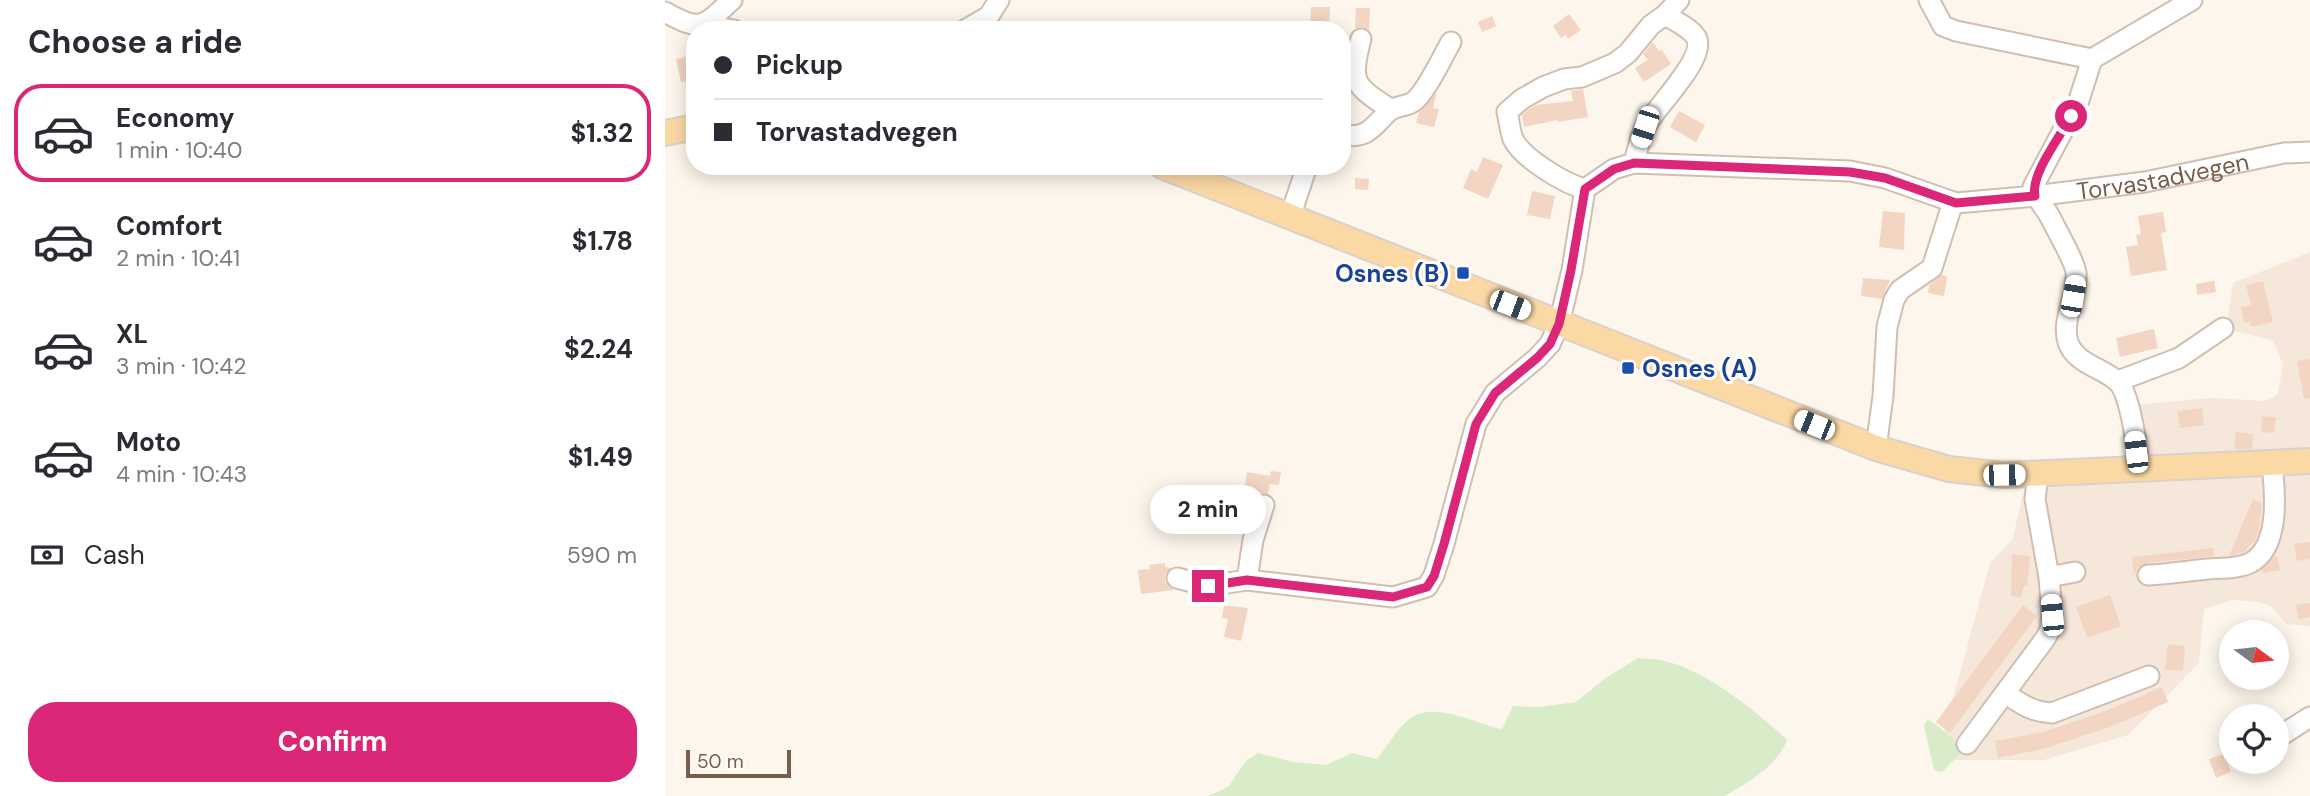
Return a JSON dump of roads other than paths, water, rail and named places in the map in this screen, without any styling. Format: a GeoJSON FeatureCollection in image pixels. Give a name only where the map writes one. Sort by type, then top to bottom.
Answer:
{"type":"FeatureCollection","features":[{"type":"Feature","properties":{"kind":"main road"},"geometry":{"type":"LineString","coordinates":[[665,133],[686,129]]}},
{"type":"Feature","properties":{"kind":"main road"},"geometry":{"type":"LineString","coordinates":[[1185,175],[1875,448],[1925,464],[1959,471],[2038,475],[2310,461]]}},
{"type":"Feature","properties":{"kind":"lane"},"geometry":{"type":"LineString","coordinates":[[710,21],[731,0]]}},
{"type":"Feature","properties":{"kind":"lane"},"geometry":{"type":"LineString","coordinates":[[980,21],[989,16],[999,0]]}},
{"type":"Feature","properties":{"kind":"lane"},"geometry":{"type":"LineString","coordinates":[[1585,189],[1535,162],[1521,149],[1513,139],[1507,112],[1522,99],[1543,87],[1564,79],[1582,77],[1615,63],[1679,0]]}},
{"type":"Feature","properties":{"kind":"lane"},"geometry":{"type":"LineString","coordinates":[[1929,0],[1943,26],[1956,31],[2092,59]]}},
{"type":"Feature","properties":{"kind":"lane"},"geometry":{"type":"LineString","coordinates":[[1177,578],[1208,586],[1247,580],[1393,597],[1427,587],[1434,576],[1444,544],[1476,424],[1495,393],[1550,344],[1559,324],[1585,189],[1614,169],[1634,163],[1850,172],[1885,178],[1953,202],[2035,196],[2033,187],[2079,100],[2092,59],[2192,0]]}},
{"type":"Feature","properties":{"kind":"lane"},"geometry":{"type":"LineString","coordinates":[[665,12],[686,24]]}},
{"type":"Feature","properties":{"kind":"lane"},"geometry":{"type":"LineString","coordinates":[[1634,163],[1645,127],[1692,63],[1698,48],[1697,39],[1686,27],[1665,15]]}},
{"type":"Feature","properties":{"kind":"lane"},"geometry":{"type":"LineString","coordinates":[[1361,39],[1354,72],[1356,82],[1364,92],[1390,109]]}},
{"type":"Feature","properties":{"kind":"lane"},"geometry":{"type":"LineString","coordinates":[[1351,136],[1360,136],[1376,127],[1390,109],[1412,103],[1421,94],[1451,41]]}},
{"type":"Feature","properties":{"kind":"lane","name":"Torvastadvegen"},"geometry":{"type":"LineString","coordinates":[[2118,382],[2084,361],[2069,344],[2066,323],[2076,273],[2049,215],[2035,196],[2145,182],[2284,153],[2310,152]]}},
{"type":"Feature","properties":{"kind":"lane"},"geometry":{"type":"LineString","coordinates":[[1290,217],[1304,175]]}},
{"type":"Feature","properties":{"kind":"lane"},"geometry":{"type":"LineString","coordinates":[[1875,448],[1883,396],[1887,327],[1894,300],[1900,290],[1932,268],[1953,202]]}},
{"type":"Feature","properties":{"kind":"lane"},"geometry":{"type":"LineString","coordinates":[[2138,470],[2129,407],[2118,382],[2179,358],[2223,328]]}},
{"type":"Feature","properties":{"kind":"lane"},"geometry":{"type":"LineString","coordinates":[[2148,575],[2238,566],[2257,558],[2267,543],[2273,524],[2275,498],[2272,463]]}},
{"type":"Feature","properties":{"kind":"lane"},"geometry":{"type":"LineString","coordinates":[[1967,744],[2050,630],[2052,615],[2049,577],[2035,499],[2038,475]]}},
{"type":"Feature","properties":{"kind":"lane"},"geometry":{"type":"LineString","coordinates":[[1247,580],[1253,540],[1264,505]]}},
{"type":"Feature","properties":{"kind":"lane"},"geometry":{"type":"LineString","coordinates":[[2049,577],[2075,572]]}},
{"type":"Feature","properties":{"kind":"lane"},"geometry":{"type":"LineString","coordinates":[[2005,693],[2027,709],[2038,713],[2052,713],[2149,676]]}},
{"type":"Feature","properties":{"kind":"lane"},"geometry":{"type":"LineString","coordinates":[[2289,730],[2310,717]]}},
{"type":"Feature","properties":{"kind":"place","name":"Osnes (B)"},"geometry":{"type":"Point","coordinates":[1463,273]}},
{"type":"Feature","properties":{"kind":"place","name":"Osnes (A)"},"geometry":{"type":"Point","coordinates":[1628,368]}}]}
